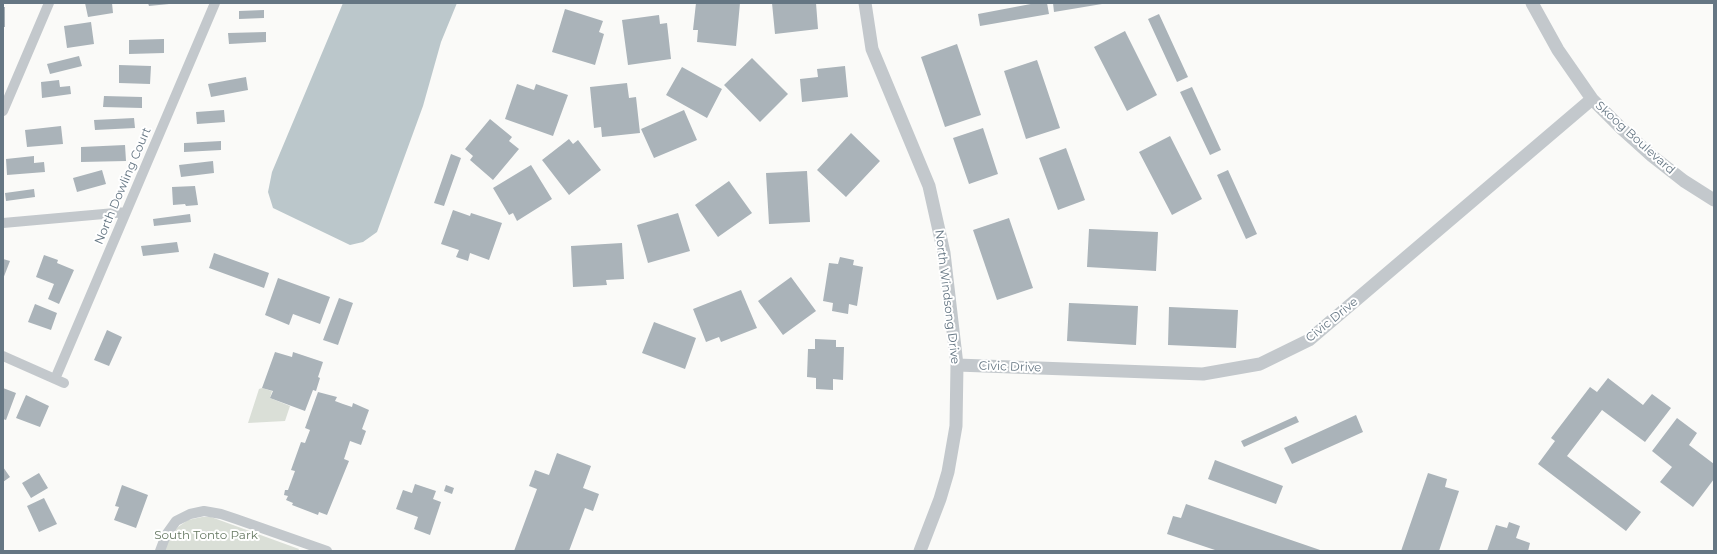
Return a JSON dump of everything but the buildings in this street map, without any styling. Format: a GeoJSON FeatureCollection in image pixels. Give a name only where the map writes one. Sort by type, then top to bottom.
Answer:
{"type":"FeatureCollection","features":[{"type":"Feature","properties":{"kind":"street"},"geometry":{"type":"LineString","coordinates":[[3,110],[49,3]]}},
{"type":"Feature","properties":{"kind":"street","name":"North Dowling Court"},"geometry":{"type":"LineString","coordinates":[[3,356],[60,381],[126,212],[215,3]]}},
{"type":"Feature","properties":{"kind":"street","name":"North Windsong Drive"},"geometry":{"type":"LineString","coordinates":[[865,3],[872,48],[929,186],[944,253],[957,365],[956,426],[948,472],[940,499],[920,551]]}},
{"type":"Feature","properties":{"kind":"street","name":"Skoog Boulevard"},"geometry":{"type":"LineString","coordinates":[[1532,3],[1558,50],[1592,99],[1652,156],[1684,181],[1714,200]]}},
{"type":"Feature","properties":{"kind":"street","name":"Civic Drive"},"geometry":{"type":"LineString","coordinates":[[957,365],[1203,374],[1260,364],[1309,340],[1592,99]]}},
{"type":"Feature","properties":{"kind":"street"},"geometry":{"type":"LineString","coordinates":[[3,223],[126,212]]}},
{"type":"Feature","properties":{"kind":"street"},"geometry":{"type":"LineString","coordinates":[[160,551],[166,535],[176,521],[190,514],[204,511],[236,519],[327,551]]}},
{"type":"Feature","properties":{"kind":"green space"},"geometry":{"type":"Polygon","coordinates":[[[262,388],[272,391],[270,398],[290,406],[285,421],[248,423],[259,389],[262,388]]]}},
{"type":"Feature","properties":{"kind":"green space","name":"South Tonto Park"},"geometry":{"type":"Polygon","coordinates":[[[211,517],[299,549],[298,551],[163,551],[167,541],[178,527],[188,520],[211,517]]]}},
{"type":"Feature","properties":{"kind":"shaded area"},"geometry":{"type":"Polygon","coordinates":[[[343,3],[457,3],[441,42],[423,106],[377,232],[363,242],[350,245],[273,208],[268,192],[272,172],[343,3]]]}}]}
